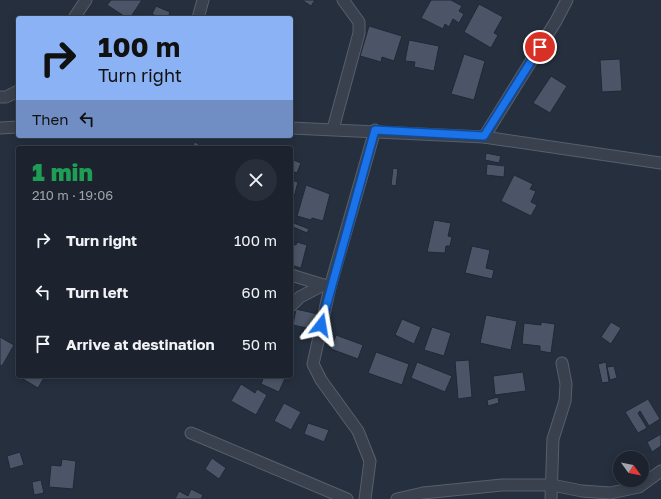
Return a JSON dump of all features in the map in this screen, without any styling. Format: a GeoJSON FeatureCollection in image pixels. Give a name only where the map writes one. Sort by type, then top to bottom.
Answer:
{"type":"FeatureCollection","features":[{"type":"Feature","properties":{"kind":"street"},"geometry":{"type":"LineString","coordinates":[[75,16],[86,0]]}},
{"type":"Feature","properties":{"kind":"street"},"geometry":{"type":"LineString","coordinates":[[199,16],[203,0]]}},
{"type":"Feature","properties":{"kind":"street"},"geometry":{"type":"LineString","coordinates":[[333,129],[359,33],[359,22],[343,0]]}},
{"type":"Feature","properties":{"kind":"street"},"geometry":{"type":"LineString","coordinates":[[484,136],[556,21],[567,0]]}},
{"type":"Feature","properties":{"kind":"street"},"geometry":{"type":"LineString","coordinates":[[0,97],[6,97],[16,92]]}},
{"type":"Feature","properties":{"kind":"street"},"geometry":{"type":"LineString","coordinates":[[0,128],[16,127]]}},
{"type":"Feature","properties":{"kind":"street"},"geometry":{"type":"LineString","coordinates":[[293,128],[375,130],[484,136],[661,163]]}},
{"type":"Feature","properties":{"kind":"street"},"geometry":{"type":"LineString","coordinates":[[366,499],[370,461],[358,432],[321,380],[313,364],[327,286],[375,130]]}},
{"type":"Feature","properties":{"kind":"street"},"geometry":{"type":"LineString","coordinates":[[293,277],[327,286]]}},
{"type":"Feature","properties":{"kind":"street"},"geometry":{"type":"LineString","coordinates":[[293,304],[300,297],[327,286]]}},
{"type":"Feature","properties":{"kind":"street"},"geometry":{"type":"LineString","coordinates":[[551,499],[553,439],[565,401],[566,384],[562,363]]}},
{"type":"Feature","properties":{"kind":"street"},"geometry":{"type":"LineString","coordinates":[[192,433],[347,499]]}},
{"type":"Feature","properties":{"kind":"street"},"geometry":{"type":"LineString","coordinates":[[397,499],[424,493],[479,488],[552,485],[582,491],[610,493],[639,487],[661,471]]}},
{"type":"Feature","properties":{"kind":"building"},"geometry":{"type":"Polygon","coordinates":[[[111,0],[142,0],[131,16],[124,16],[107,5],[111,0]]]}},
{"type":"Feature","properties":{"kind":"building"},"geometry":{"type":"Polygon","coordinates":[[[302,0],[315,0],[311,6],[302,0]]]}},
{"type":"Feature","properties":{"kind":"building"},"geometry":{"type":"Polygon","coordinates":[[[431,0],[451,0],[462,6],[459,11],[464,14],[459,23],[453,19],[449,27],[445,24],[443,29],[421,18],[431,0]]]}},
{"type":"Feature","properties":{"kind":"building"},"geometry":{"type":"Polygon","coordinates":[[[479,4],[503,17],[494,33],[498,35],[491,48],[464,32],[479,4]]]}},
{"type":"Feature","properties":{"kind":"building"},"geometry":{"type":"Polygon","coordinates":[[[156,6],[170,12],[169,16],[156,16],[152,14],[156,6]]]}},
{"type":"Feature","properties":{"kind":"building"},"geometry":{"type":"Polygon","coordinates":[[[369,26],[402,36],[394,61],[382,57],[381,62],[360,56],[369,26]]]}},
{"type":"Feature","properties":{"kind":"building"},"geometry":{"type":"Polygon","coordinates":[[[409,40],[439,46],[434,71],[414,67],[415,62],[405,61],[409,40]]]}},
{"type":"Feature","properties":{"kind":"building"},"geometry":{"type":"Polygon","coordinates":[[[464,54],[485,61],[474,100],[451,94],[464,54]]]}},
{"type":"Feature","properties":{"kind":"building"},"geometry":{"type":"Polygon","coordinates":[[[620,59],[622,91],[602,92],[600,60],[620,59]]]}},
{"type":"Feature","properties":{"kind":"building"},"geometry":{"type":"Polygon","coordinates":[[[551,76],[567,86],[550,113],[533,103],[551,76]]]}},
{"type":"Feature","properties":{"kind":"building"},"geometry":{"type":"Polygon","coordinates":[[[195,142],[201,146],[192,146],[195,142]]]}},
{"type":"Feature","properties":{"kind":"building"},"geometry":{"type":"Polygon","coordinates":[[[486,153],[501,156],[499,163],[485,160],[486,153]]]}},
{"type":"Feature","properties":{"kind":"building"},"geometry":{"type":"Polygon","coordinates":[[[293,160],[301,163],[297,173],[293,172],[293,160]]]}},
{"type":"Feature","properties":{"kind":"building"},"geometry":{"type":"Polygon","coordinates":[[[487,164],[505,166],[504,177],[486,175],[487,164]]]}},
{"type":"Feature","properties":{"kind":"building"},"geometry":{"type":"Polygon","coordinates":[[[393,168],[398,169],[396,186],[391,185],[393,168]]]}},
{"type":"Feature","properties":{"kind":"building"},"geometry":{"type":"Polygon","coordinates":[[[514,175],[533,184],[530,189],[536,191],[531,202],[537,205],[531,216],[501,201],[514,175]]]}},
{"type":"Feature","properties":{"kind":"building"},"geometry":{"type":"Polygon","coordinates":[[[293,181],[298,182],[293,201],[293,181]]]}},
{"type":"Feature","properties":{"kind":"building"},"geometry":{"type":"Polygon","coordinates":[[[306,185],[330,194],[323,221],[312,218],[311,220],[297,216],[306,185]]]}},
{"type":"Feature","properties":{"kind":"building"},"geometry":{"type":"Polygon","coordinates":[[[434,220],[451,223],[448,236],[452,237],[450,246],[446,246],[445,253],[427,252],[434,220]]]}},
{"type":"Feature","properties":{"kind":"building"},"geometry":{"type":"Polygon","coordinates":[[[294,223],[309,229],[307,233],[293,227],[294,223]]]}},
{"type":"Feature","properties":{"kind":"building"},"geometry":{"type":"Polygon","coordinates":[[[297,242],[307,245],[301,268],[293,266],[293,244],[296,245],[297,242]]]}},
{"type":"Feature","properties":{"kind":"building"},"geometry":{"type":"Polygon","coordinates":[[[472,246],[490,250],[486,268],[494,270],[492,279],[465,273],[472,246]]]}},
{"type":"Feature","properties":{"kind":"building"},"geometry":{"type":"Polygon","coordinates":[[[296,309],[322,315],[319,331],[293,325],[296,309]]]}},
{"type":"Feature","properties":{"kind":"building"},"geometry":{"type":"Polygon","coordinates":[[[486,315],[517,321],[511,350],[480,343],[486,315]]]}},
{"type":"Feature","properties":{"kind":"building"},"geometry":{"type":"Polygon","coordinates":[[[402,319],[421,327],[414,344],[395,335],[402,319]]]}},
{"type":"Feature","properties":{"kind":"building"},"geometry":{"type":"Polygon","coordinates":[[[541,322],[555,324],[551,353],[540,351],[540,346],[522,344],[524,323],[541,325],[541,322]]]}},
{"type":"Feature","properties":{"kind":"building"},"geometry":{"type":"Polygon","coordinates":[[[611,322],[621,328],[611,344],[601,337],[611,322]]]}},
{"type":"Feature","properties":{"kind":"building"},"geometry":{"type":"Polygon","coordinates":[[[432,327],[451,333],[444,356],[424,350],[432,327]]]}},
{"type":"Feature","properties":{"kind":"building"},"geometry":{"type":"Polygon","coordinates":[[[336,335],[363,345],[358,359],[331,349],[336,335]]]}},
{"type":"Feature","properties":{"kind":"building"},"geometry":{"type":"Polygon","coordinates":[[[0,337],[14,345],[2,366],[0,365],[0,337]]]}},
{"type":"Feature","properties":{"kind":"building"},"geometry":{"type":"Polygon","coordinates":[[[376,352],[409,364],[402,385],[368,373],[376,352]]]}},
{"type":"Feature","properties":{"kind":"building"},"geometry":{"type":"Polygon","coordinates":[[[469,360],[472,397],[458,399],[455,361],[469,360]]]}},
{"type":"Feature","properties":{"kind":"building"},"geometry":{"type":"Polygon","coordinates":[[[417,362],[452,376],[445,392],[411,378],[417,362]]]}},
{"type":"Feature","properties":{"kind":"building"},"geometry":{"type":"Polygon","coordinates":[[[606,362],[609,382],[602,383],[598,364],[606,362]]]}},
{"type":"Feature","properties":{"kind":"building"},"geometry":{"type":"Polygon","coordinates":[[[614,366],[617,378],[610,380],[607,367],[614,366]]]}},
{"type":"Feature","properties":{"kind":"building"},"geometry":{"type":"Polygon","coordinates":[[[523,372],[526,391],[495,395],[493,376],[523,372]]]}},
{"type":"Feature","properties":{"kind":"building"},"geometry":{"type":"Polygon","coordinates":[[[21,378],[44,378],[38,388],[21,378]]]}},
{"type":"Feature","properties":{"kind":"building"},"geometry":{"type":"Polygon","coordinates":[[[263,378],[285,378],[279,392],[261,384],[263,378]]]}},
{"type":"Feature","properties":{"kind":"building"},"geometry":{"type":"Polygon","coordinates":[[[241,384],[255,393],[257,389],[267,395],[256,415],[231,401],[241,384]]]}},
{"type":"Feature","properties":{"kind":"building"},"geometry":{"type":"Polygon","coordinates":[[[498,397],[499,403],[488,406],[487,400],[498,397]]]}},
{"type":"Feature","properties":{"kind":"building"},"geometry":{"type":"Polygon","coordinates":[[[648,399],[660,419],[649,426],[640,411],[638,413],[647,428],[638,433],[625,412],[648,399]]]}},
{"type":"Feature","properties":{"kind":"building"},"geometry":{"type":"Polygon","coordinates":[[[284,403],[301,412],[291,430],[274,421],[284,403]]]}},
{"type":"Feature","properties":{"kind":"building"},"geometry":{"type":"Polygon","coordinates":[[[308,423],[329,430],[324,442],[304,434],[308,423]]]}},
{"type":"Feature","properties":{"kind":"building"},"geometry":{"type":"Polygon","coordinates":[[[661,434],[661,446],[652,452],[647,442],[661,434]]]}},
{"type":"Feature","properties":{"kind":"building"},"geometry":{"type":"Polygon","coordinates":[[[20,452],[24,465],[10,469],[7,456],[20,452]]]}},
{"type":"Feature","properties":{"kind":"building"},"geometry":{"type":"Polygon","coordinates":[[[212,458],[226,468],[219,479],[205,469],[212,458]]]}},
{"type":"Feature","properties":{"kind":"building"},"geometry":{"type":"Polygon","coordinates":[[[62,459],[76,461],[73,489],[49,487],[51,465],[61,466],[62,459]]]}},
{"type":"Feature","properties":{"kind":"building"},"geometry":{"type":"Polygon","coordinates":[[[41,480],[44,493],[34,495],[32,482],[41,480]]]}},
{"type":"Feature","properties":{"kind":"building"},"geometry":{"type":"Polygon","coordinates":[[[191,489],[203,495],[201,499],[175,499],[179,491],[188,496],[191,489]]]}},
{"type":"Feature","properties":{"kind":"route"},"geometry":{"type":"LineString","coordinates":[[321,325],[330,287],[375,130],[484,136],[540,47]]}}]}
